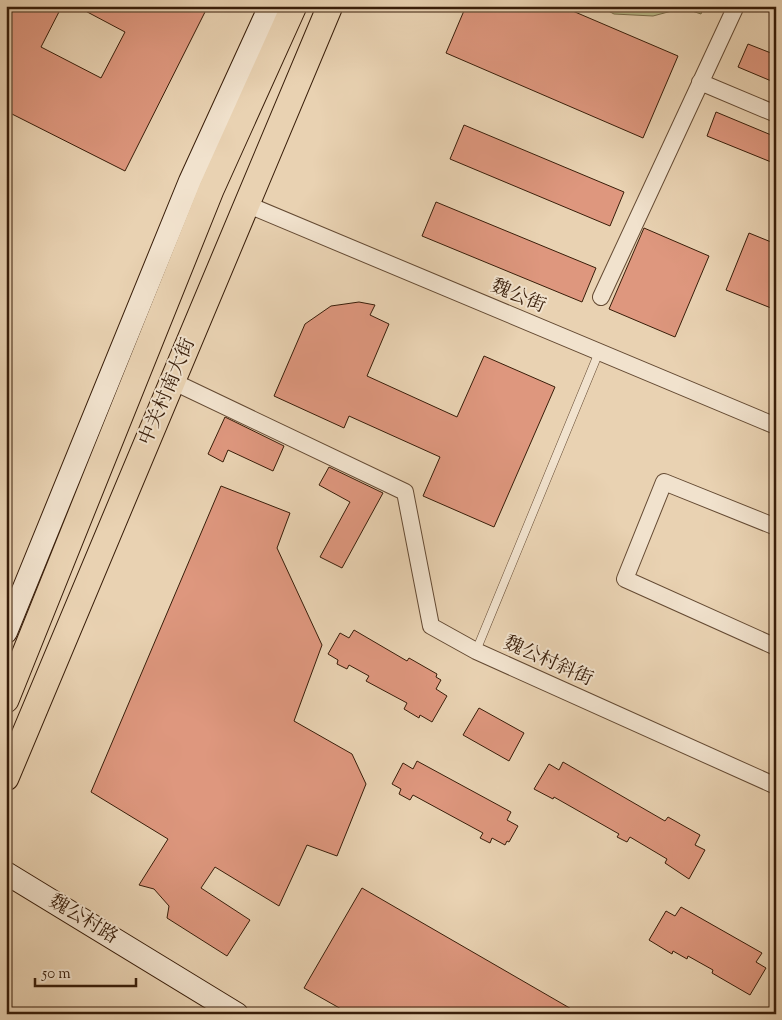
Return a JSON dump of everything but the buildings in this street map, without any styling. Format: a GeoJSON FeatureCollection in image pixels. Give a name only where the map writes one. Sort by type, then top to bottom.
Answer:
{"type":"FeatureCollection","features":[{"type":"Feature","properties":{"kind":"main road","name":"中关村南大街"},"geometry":{"type":"LineString","coordinates":[[6,700],[210,190],[294,6]]}},
{"type":"Feature","properties":{"kind":"main road","name":"中关村南大街"},"geometry":{"type":"LineString","coordinates":[[6,778],[174,382],[246,204],[330,6]]}},
{"type":"Feature","properties":{"kind":"street"},"geometry":{"type":"LineString","coordinates":[[6,632],[190,181],[270,6]]}},
{"type":"Feature","properties":{"kind":"street"},"geometry":{"type":"LineString","coordinates":[[602,297],[736,6]]}},
{"type":"Feature","properties":{"kind":"street"},"geometry":{"type":"LineString","coordinates":[[700,82],[776,114]]}},
{"type":"Feature","properties":{"kind":"street","name":"魏公街"},"geometry":{"type":"LineString","coordinates":[[246,204],[776,426]]}},
{"type":"Feature","properties":{"kind":"street","name":"魏公村斜街"},"geometry":{"type":"LineString","coordinates":[[174,382],[405,492],[431,626],[476,652],[776,786]]}},
{"type":"Feature","properties":{"kind":"street"},"geometry":{"type":"LineString","coordinates":[[776,527],[664,482],[625,579],[776,647]]}},
{"type":"Feature","properties":{"kind":"street","name":"魏公村路"},"geometry":{"type":"LineString","coordinates":[[6,873],[237,1014]]}},
{"type":"Feature","properties":{"kind":"lane"},"geometry":{"type":"LineString","coordinates":[[476,652],[599,352]]}},
{"type":"Feature","properties":{"kind":"green space"},"geometry":{"type":"Polygon","coordinates":[[[599,6],[704,6],[701,14],[683,8],[653,16],[614,14],[599,6]]]}}]}
